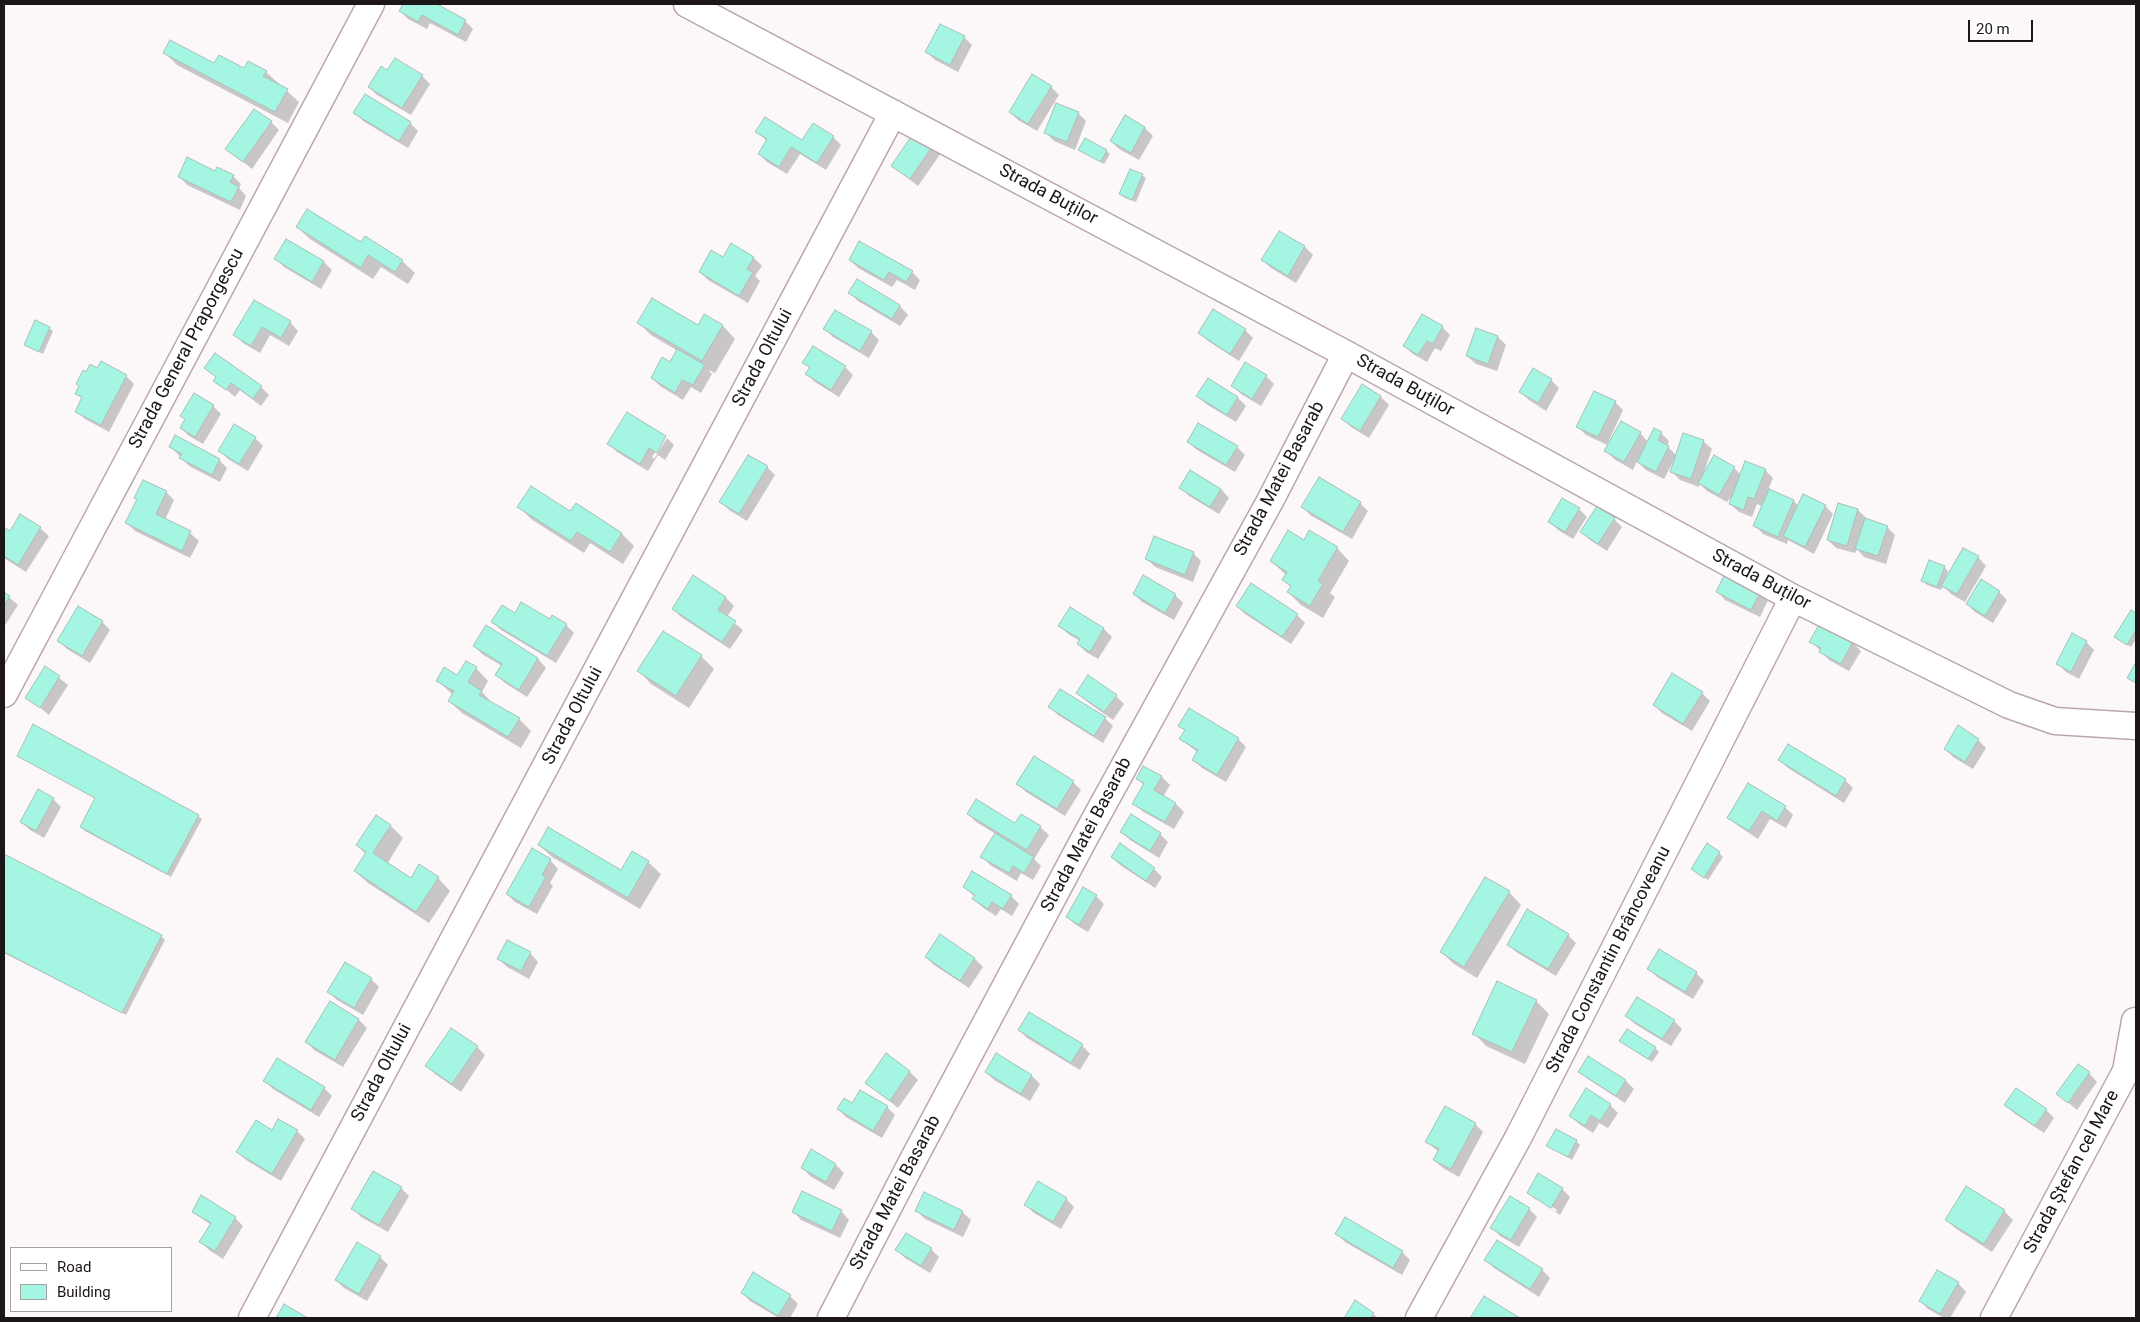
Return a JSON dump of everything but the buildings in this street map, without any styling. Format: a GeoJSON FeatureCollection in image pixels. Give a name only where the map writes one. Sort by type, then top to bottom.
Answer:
{"type":"FeatureCollection","features":[{"type":"Feature","properties":{"kind":"street","name":"Strada General Praporgescu"},"geometry":{"type":"LineString","coordinates":[[4,694],[371,4]]}},
{"type":"Feature","properties":{"kind":"street","name":"Strada Buților"},"geometry":{"type":"LineString","coordinates":[[688,4],[1346,354],[1793,598],[2009,705],[2055,720],[2136,726]]}},
{"type":"Feature","properties":{"kind":"street","name":"Strada Oltului"},"geometry":{"type":"LineString","coordinates":[[252,1318],[894,113]]}},
{"type":"Feature","properties":{"kind":"street","name":"Strada Matei Basarab"},"geometry":{"type":"LineString","coordinates":[[831,1318],[1083,841],[1270,501],[1346,354]]}},
{"type":"Feature","properties":{"kind":"street","name":"Strada Constantin Brâncoveanu"},"geometry":{"type":"LineString","coordinates":[[1419,1318],[1518,1138],[1793,598]]}},
{"type":"Feature","properties":{"kind":"street","name":"Strada Ștefan cel Mare"},"geometry":{"type":"LineString","coordinates":[[1994,1318],[2126,1071],[2135,1021]]}}]}
